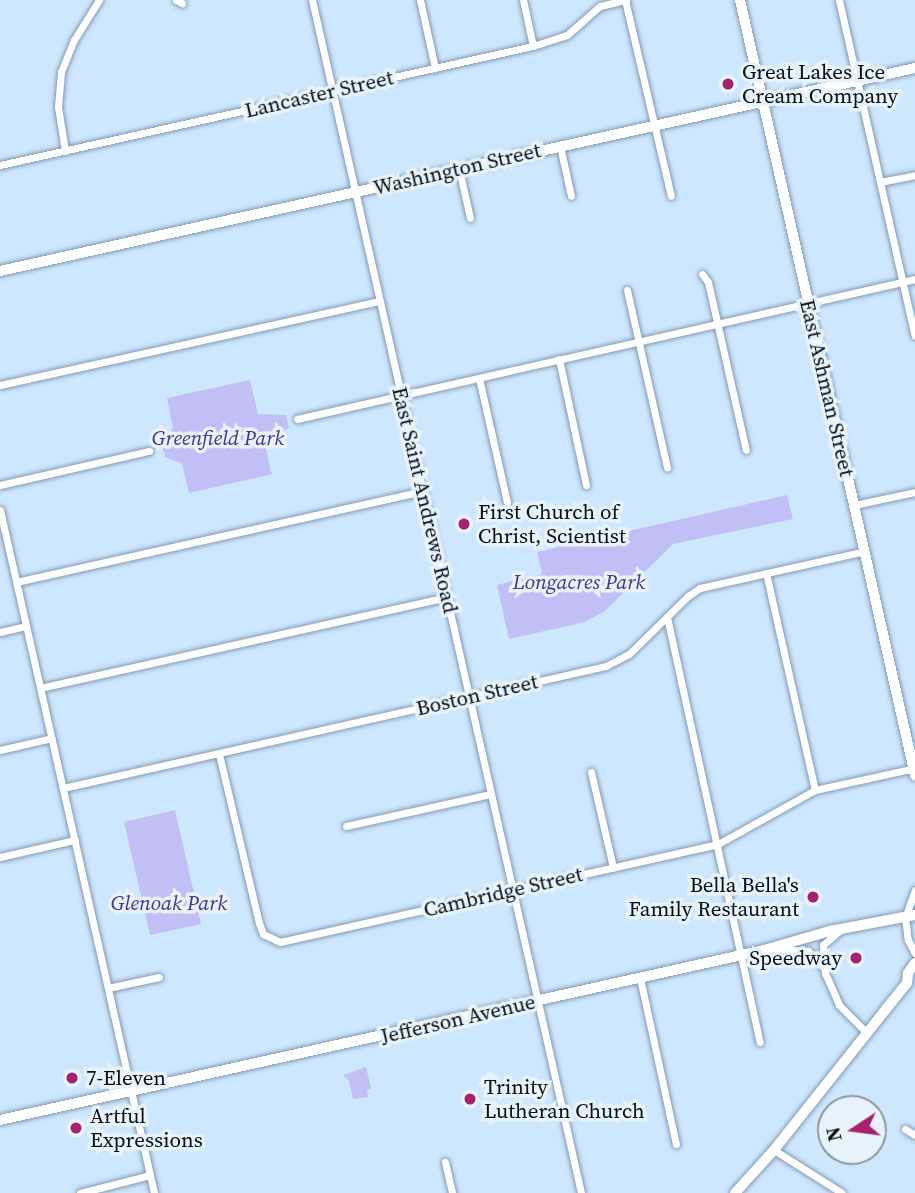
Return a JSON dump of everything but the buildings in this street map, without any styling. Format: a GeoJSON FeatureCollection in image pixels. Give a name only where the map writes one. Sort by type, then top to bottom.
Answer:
{"type":"FeatureCollection","features":[{"type":"Feature","properties":{"kind":"street"},"geometry":{"type":"LineString","coordinates":[[65,150],[58,107],[61,72],[74,40],[99,0]]}},
{"type":"Feature","properties":{"kind":"street","name":"East Saint Andrews Road"},"geometry":{"type":"LineString","coordinates":[[312,0],[581,1193]]}},
{"type":"Feature","properties":{"kind":"street"},"geometry":{"type":"LineString","coordinates":[[420,0],[435,68]]}},
{"type":"Feature","properties":{"kind":"street"},"geometry":{"type":"LineString","coordinates":[[523,0],[533,46]]}},
{"type":"Feature","properties":{"kind":"street"},"geometry":{"type":"LineString","coordinates":[[625,0],[671,197]]}},
{"type":"Feature","properties":{"kind":"street","name":"Lancaster Street"},"geometry":{"type":"LineString","coordinates":[[0,165],[533,46],[567,35],[600,6],[625,0]]}},
{"type":"Feature","properties":{"kind":"street","name":"East Ashman Street"},"geometry":{"type":"LineString","coordinates":[[740,0],[914,770]]}},
{"type":"Feature","properties":{"kind":"street"},"geometry":{"type":"LineString","coordinates":[[839,0],[915,336]]}},
{"type":"Feature","properties":{"kind":"street","name":"Washington Street"},"geometry":{"type":"LineString","coordinates":[[0,271],[915,68]]}},
{"type":"Feature","properties":{"kind":"street"},"geometry":{"type":"LineString","coordinates":[[560,146],[571,196]]}},
{"type":"Feature","properties":{"kind":"street"},"geometry":{"type":"LineString","coordinates":[[459,169],[470,218]]}},
{"type":"Feature","properties":{"kind":"street"},"geometry":{"type":"LineString","coordinates":[[880,182],[915,174]]}},
{"type":"Feature","properties":{"kind":"street"},"geometry":{"type":"LineString","coordinates":[[702,274],[708,282],[746,450]]}},
{"type":"Feature","properties":{"kind":"street"},"geometry":{"type":"LineString","coordinates":[[297,419],[915,279]]}},
{"type":"Feature","properties":{"kind":"street"},"geometry":{"type":"LineString","coordinates":[[627,290],[667,468]]}},
{"type":"Feature","properties":{"kind":"street"},"geometry":{"type":"LineString","coordinates":[[0,385],[380,300]]}},
{"type":"Feature","properties":{"kind":"street"},"geometry":{"type":"LineString","coordinates":[[559,359],[586,485]]}},
{"type":"Feature","properties":{"kind":"street"},"geometry":{"type":"LineString","coordinates":[[479,377],[507,502]]}},
{"type":"Feature","properties":{"kind":"street"},"geometry":{"type":"LineString","coordinates":[[0,485],[149,452]]}},
{"type":"Feature","properties":{"kind":"street"},"geometry":{"type":"LineString","coordinates":[[16,582],[423,491]]}},
{"type":"Feature","properties":{"kind":"street"},"geometry":{"type":"LineString","coordinates":[[854,505],[915,492]]}},
{"type":"Feature","properties":{"kind":"street"},"geometry":{"type":"LineString","coordinates":[[0,510],[154,1193]]}},
{"type":"Feature","properties":{"kind":"street","name":"Boston Street"},"geometry":{"type":"LineString","coordinates":[[63,788],[606,666],[629,654],[701,588],[864,551]]}},
{"type":"Feature","properties":{"kind":"street"},"geometry":{"type":"LineString","coordinates":[[766,573],[815,790]]}},
{"type":"Feature","properties":{"kind":"street"},"geometry":{"type":"LineString","coordinates":[[40,688],[446,597]]}},
{"type":"Feature","properties":{"kind":"street"},"geometry":{"type":"LineString","coordinates":[[667,617],[743,954],[760,1042]]}},
{"type":"Feature","properties":{"kind":"street"},"geometry":{"type":"LineString","coordinates":[[0,632],[26,626]]}},
{"type":"Feature","properties":{"kind":"street"},"geometry":{"type":"LineString","coordinates":[[906,734],[915,746]]}},
{"type":"Feature","properties":{"kind":"street"},"geometry":{"type":"LineString","coordinates":[[0,750],[52,738]]}},
{"type":"Feature","properties":{"kind":"street","name":"Cambridge Street"},"geometry":{"type":"LineString","coordinates":[[219,754],[258,923],[263,934],[280,942],[718,844],[815,790],[914,770]]}},
{"type":"Feature","properties":{"kind":"street"},"geometry":{"type":"LineString","coordinates":[[592,772],[613,867]]}},
{"type":"Feature","properties":{"kind":"street"},"geometry":{"type":"LineString","coordinates":[[346,826],[490,794]]}},
{"type":"Feature","properties":{"kind":"street"},"geometry":{"type":"LineString","coordinates":[[0,857],[75,840]]}},
{"type":"Feature","properties":{"kind":"street"},"geometry":{"type":"LineString","coordinates":[[915,890],[908,940],[915,954]]}},
{"type":"Feature","properties":{"kind":"street","name":"Jefferson Avenue"},"geometry":{"type":"LineString","coordinates":[[0,1121],[764,950],[802,937],[910,916]]}},
{"type":"Feature","properties":{"kind":"street"},"geometry":{"type":"LineString","coordinates":[[825,973],[823,945],[839,931]]}},
{"type":"Feature","properties":{"kind":"street"},"geometry":{"type":"LineString","coordinates":[[764,950],[808,951],[817,959],[839,1004],[867,1033]]}},
{"type":"Feature","properties":{"kind":"street"},"geometry":{"type":"LineString","coordinates":[[735,1193],[774,1150],[911,981],[908,973],[915,963]]}},
{"type":"Feature","properties":{"kind":"street"},"geometry":{"type":"LineString","coordinates":[[108,988],[159,977]]}},
{"type":"Feature","properties":{"kind":"street"},"geometry":{"type":"LineString","coordinates":[[640,978],[676,1144]]}},
{"type":"Feature","properties":{"kind":"street"},"geometry":{"type":"LineString","coordinates":[[905,1129],[915,1135]]}},
{"type":"Feature","properties":{"kind":"street"},"geometry":{"type":"LineString","coordinates":[[774,1150],[842,1193]]}},
{"type":"Feature","properties":{"kind":"street"},"geometry":{"type":"LineString","coordinates":[[445,1162],[452,1193]]}},
{"type":"Feature","properties":{"kind":"street"},"geometry":{"type":"LineString","coordinates":[[80,1193],[150,1175]]}},
{"type":"Feature","properties":{"kind":"green space","name":"Greenfield Park"},"geometry":{"type":"Polygon","coordinates":[[[250,380],[258,414],[286,415],[289,428],[264,442],[272,474],[189,493],[182,464],[165,457],[162,442],[173,428],[167,398],[250,380]]]}},
{"type":"Feature","properties":{"kind":"green space","name":"Longacres Park"},"geometry":{"type":"Polygon","coordinates":[[[787,495],[793,519],[673,544],[605,611],[585,622],[509,639],[497,585],[542,574],[537,552],[787,495]]]}},
{"type":"Feature","properties":{"kind":"green space","name":"Glenoak Park"},"geometry":{"type":"Polygon","coordinates":[[[175,810],[201,924],[150,935],[124,822],[175,810]]]}},
{"type":"Feature","properties":{"kind":"green space"},"geometry":{"type":"Polygon","coordinates":[[[366,1067],[371,1088],[367,1090],[368,1097],[353,1099],[349,1081],[343,1075],[366,1067]]]}},
{"type":"Feature","properties":{"kind":"place","name":"Great Lakes Ice Cream Company"},"geometry":{"type":"Point","coordinates":[728,84]}},
{"type":"Feature","properties":{"kind":"place","name":"First Church of Christ, Scientist"},"geometry":{"type":"Point","coordinates":[464,524]}},
{"type":"Feature","properties":{"kind":"place","name":"Bella Bella's Family Restaurant"},"geometry":{"type":"Point","coordinates":[813,897]}},
{"type":"Feature","properties":{"kind":"place","name":"Speedway"},"geometry":{"type":"Point","coordinates":[856,958]}},
{"type":"Feature","properties":{"kind":"place","name":"7-Eleven"},"geometry":{"type":"Point","coordinates":[72,1078]}},
{"type":"Feature","properties":{"kind":"place","name":"Trinity Lutheran Church"},"geometry":{"type":"Point","coordinates":[470,1099]}},
{"type":"Feature","properties":{"kind":"place","name":"Artful Expressions"},"geometry":{"type":"Point","coordinates":[76,1128]}}]}
